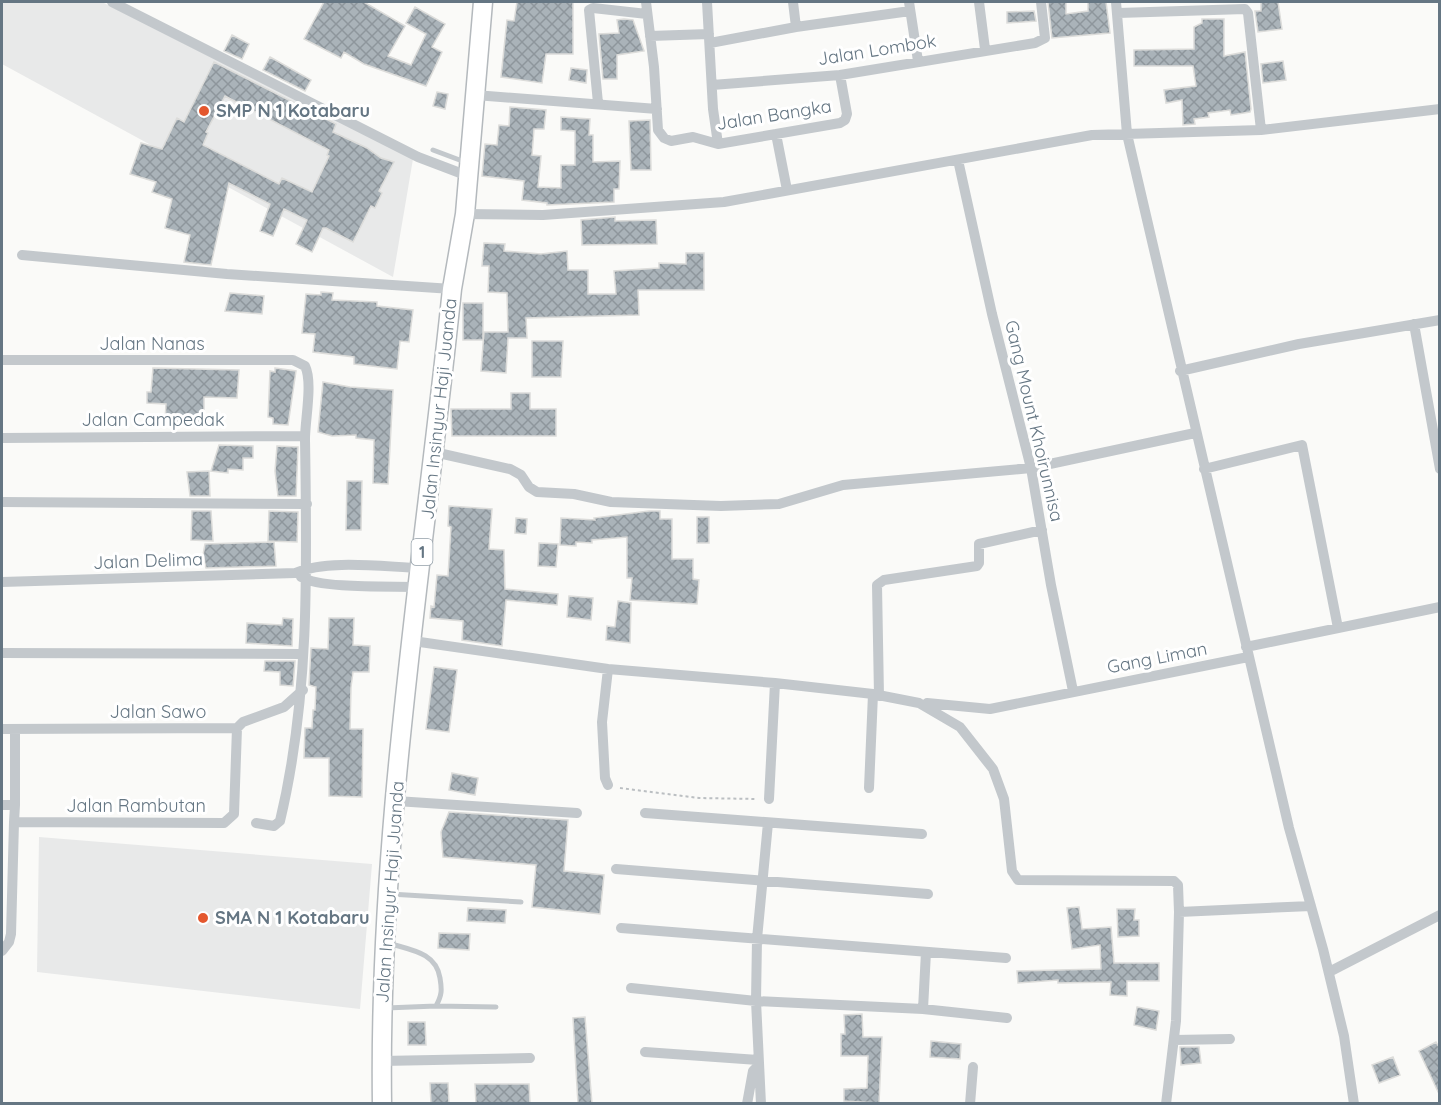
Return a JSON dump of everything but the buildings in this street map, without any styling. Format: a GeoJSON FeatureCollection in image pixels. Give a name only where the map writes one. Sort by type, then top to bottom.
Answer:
{"type":"FeatureCollection","features":[{"type":"Feature","properties":{"kind":"highway","name":"Jalan Insinyur Haji Juanda"},"geometry":{"type":"LineString","coordinates":[[382,1104],[384,942],[396,801],[452,289],[465,214],[483,2]]}},
{"type":"Feature","properties":{"kind":"street"},"geometry":{"type":"LineString","coordinates":[[112,2],[417,157],[469,170]]}},
{"type":"Feature","properties":{"kind":"street"},"geometry":{"type":"LineString","coordinates":[[475,95],[657,109],[646,2]]}},
{"type":"Feature","properties":{"kind":"street"},"geometry":{"type":"LineString","coordinates":[[707,2],[718,144]]}},
{"type":"Feature","properties":{"kind":"street"},"geometry":{"type":"LineString","coordinates":[[793,2],[796,27]]}},
{"type":"Feature","properties":{"kind":"street"},"geometry":{"type":"LineString","coordinates":[[979,2],[986,49]]}},
{"type":"Feature","properties":{"kind":"street","name":"Jalan Lombok"},"geometry":{"type":"LineString","coordinates":[[712,85],[840,75],[986,49],[1035,43],[1044,38],[1041,2]]}},
{"type":"Feature","properties":{"kind":"street"},"geometry":{"type":"LineString","coordinates":[[1116,2],[1126,134],[1295,852],[1329,972],[1344,1036],[1354,1104]]}},
{"type":"Feature","properties":{"kind":"street"},"geometry":{"type":"LineString","coordinates":[[650,36],[709,38],[796,27],[910,6],[918,61]]}},
{"type":"Feature","properties":{"kind":"street"},"geometry":{"type":"LineString","coordinates":[[598,103],[590,10],[593,8],[647,14]]}},
{"type":"Feature","properties":{"kind":"street"},"geometry":{"type":"LineString","coordinates":[[1118,14],[1245,9],[1261,130]]}},
{"type":"Feature","properties":{"kind":"street","name":"Jalan Bangka"},"geometry":{"type":"LineString","coordinates":[[657,109],[658,130],[664,138],[671,141],[693,137],[718,144],[776,134],[845,120],[847,114],[840,75]]}},
{"type":"Feature","properties":{"kind":"street"},"geometry":{"type":"LineString","coordinates":[[465,214],[543,215],[724,202],[1057,140],[1126,134],[1261,130],[1440,109]]}},
{"type":"Feature","properties":{"kind":"street"},"geometry":{"type":"LineString","coordinates":[[776,134],[787,190]]}},
{"type":"Feature","properties":{"kind":"street","name":"Gang Mount Khoirunnisa"},"geometry":{"type":"LineString","coordinates":[[958,160],[992,314],[1031,468],[1073,691]]}},
{"type":"Feature","properties":{"kind":"street"},"geometry":{"type":"LineString","coordinates":[[22,255],[227,274],[452,289]]}},
{"type":"Feature","properties":{"kind":"street"},"geometry":{"type":"LineString","coordinates":[[1180,371],[1299,344],[1440,320]]}},
{"type":"Feature","properties":{"kind":"street"},"geometry":{"type":"LineString","coordinates":[[1413,324],[1428,392],[1440,469]]}},
{"type":"Feature","properties":{"kind":"street","name":"Jalan Nanas"},"geometry":{"type":"LineString","coordinates":[[2,360],[293,360],[302,362],[308,377],[305,436]]}},
{"type":"Feature","properties":{"kind":"street"},"geometry":{"type":"LineString","coordinates":[[1428,392],[1440,390]]}},
{"type":"Feature","properties":{"kind":"street"},"geometry":{"type":"LineString","coordinates":[[435,452],[510,469],[521,475],[529,487],[537,492],[574,494],[611,502],[688,506],[779,504],[843,485],[1031,468],[1195,433]]}},
{"type":"Feature","properties":{"kind":"street"},"geometry":{"type":"LineString","coordinates":[[256,823],[274,826],[280,821],[303,690],[307,504],[305,436]]}},
{"type":"Feature","properties":{"kind":"street","name":"Jalan Campedak"},"geometry":{"type":"LineString","coordinates":[[2,438],[305,436]]}},
{"type":"Feature","properties":{"kind":"street"},"geometry":{"type":"LineString","coordinates":[[1204,469],[1302,445],[1338,628]]}},
{"type":"Feature","properties":{"kind":"street"},"geometry":{"type":"LineString","coordinates":[[2,502],[307,504]]}},
{"type":"Feature","properties":{"kind":"street"},"geometry":{"type":"LineString","coordinates":[[869,788],[876,695],[876,591],[880,582],[977,566],[979,544],[1042,530]]}},
{"type":"Feature","properties":{"kind":"street","name":"Jalan Delima"},"geometry":{"type":"LineString","coordinates":[[2,582],[306,574],[333,566],[421,568]]}},
{"type":"Feature","properties":{"kind":"street"},"geometry":{"type":"LineString","coordinates":[[306,574],[338,584],[418,588]]}},
{"type":"Feature","properties":{"kind":"street","name":"Gang Liman"},"geometry":{"type":"LineString","coordinates":[[413,641],[608,669],[775,683],[876,695],[920,703],[990,709],[1247,652],[1338,628],[1440,607]]}},
{"type":"Feature","properties":{"kind":"street"},"geometry":{"type":"LineString","coordinates":[[2,653],[302,654]]}},
{"type":"Feature","properties":{"kind":"street"},"geometry":{"type":"LineString","coordinates":[[608,669],[602,723],[605,778],[608,785]]}},
{"type":"Feature","properties":{"kind":"street"},"geometry":{"type":"LineString","coordinates":[[769,799],[775,683]]}},
{"type":"Feature","properties":{"kind":"street","name":"Jalan Sawo"},"geometry":{"type":"LineString","coordinates":[[2,729],[237,728],[243,722],[284,707],[303,690]]}},
{"type":"Feature","properties":{"kind":"street"},"geometry":{"type":"LineString","coordinates":[[920,703],[960,727],[993,770],[1004,799],[1012,871],[1018,880],[1174,881],[1178,885],[1179,912],[1173,1040],[1166,1104]]}},
{"type":"Feature","properties":{"kind":"street","name":"Jalan Rambutan"},"geometry":{"type":"LineString","coordinates":[[14,822],[224,823],[234,814],[237,728]]}},
{"type":"Feature","properties":{"kind":"street"},"geometry":{"type":"LineString","coordinates":[[2,951],[9,942],[11,934],[6,879],[14,822],[15,729]]}},
{"type":"Feature","properties":{"kind":"street"},"geometry":{"type":"LineString","coordinates":[[396,801],[577,813]]}},
{"type":"Feature","properties":{"kind":"street"},"geometry":{"type":"LineString","coordinates":[[2,805],[15,805]]}},
{"type":"Feature","properties":{"kind":"street"},"geometry":{"type":"LineString","coordinates":[[645,813],[922,834]]}},
{"type":"Feature","properties":{"kind":"street"},"geometry":{"type":"LineString","coordinates":[[761,1104],[756,1001],[757,939],[768,823]]}},
{"type":"Feature","properties":{"kind":"street"},"geometry":{"type":"LineString","coordinates":[[616,869],[928,894]]}},
{"type":"Feature","properties":{"kind":"street"},"geometry":{"type":"LineString","coordinates":[[1179,912],[1311,906]]}},
{"type":"Feature","properties":{"kind":"street"},"geometry":{"type":"LineString","coordinates":[[1329,972],[1440,915]]}},
{"type":"Feature","properties":{"kind":"street"},"geometry":{"type":"LineString","coordinates":[[621,928],[1006,958]]}},
{"type":"Feature","properties":{"kind":"street"},"geometry":{"type":"LineString","coordinates":[[923,1009],[926,952]]}},
{"type":"Feature","properties":{"kind":"street"},"geometry":{"type":"LineString","coordinates":[[631,988],[756,1001],[923,1009],[1007,1018]]}},
{"type":"Feature","properties":{"kind":"street"},"geometry":{"type":"LineString","coordinates":[[1173,1040],[1230,1039]]}},
{"type":"Feature","properties":{"kind":"street"},"geometry":{"type":"LineString","coordinates":[[645,1052],[759,1062]]}},
{"type":"Feature","properties":{"kind":"street"},"geometry":{"type":"LineString","coordinates":[[381,1061],[530,1058]]}},
{"type":"Feature","properties":{"kind":"street"},"geometry":{"type":"LineString","coordinates":[[747,1104],[753,1071],[759,1062]]}},
{"type":"Feature","properties":{"kind":"street"},"geometry":{"type":"LineString","coordinates":[[970,1104],[973,1067]]}},
{"type":"Feature","properties":{"kind":"lane"},"geometry":{"type":"LineString","coordinates":[[433,150],[469,170]]}},
{"type":"Feature","properties":{"kind":"lane"},"geometry":{"type":"LineString","coordinates":[[388,894],[521,902]]}},
{"type":"Feature","properties":{"kind":"lane"},"geometry":{"type":"LineString","coordinates":[[384,942],[429,957],[438,967],[442,994],[436,1006]]}},
{"type":"Feature","properties":{"kind":"lane"},"geometry":{"type":"LineString","coordinates":[[382,1009],[436,1006],[496,1007]]}},
{"type":"Feature","properties":{"kind":"path"},"geometry":{"type":"LineString","coordinates":[[608,785],[699,798],[769,799]]}},
{"type":"Feature","properties":{"kind":"shaded area","name":"SMP N 1 Kotabaru"},"geometry":{"type":"Polygon","coordinates":[[[2,2],[102,2],[413,159],[393,277],[2,64],[2,2]]]}},
{"type":"Feature","properties":{"kind":"shaded area","name":"SMA N 1 Kotabaru"},"geometry":{"type":"Polygon","coordinates":[[[39,837],[372,864],[360,1009],[37,972],[39,837]]]}},
{"type":"Feature","properties":{"kind":"place","name":"SMP N 1 Kotabaru"},"geometry":{"type":"Point","coordinates":[204,111]}},
{"type":"Feature","properties":{"kind":"place","name":"SMA N 1 Kotabaru"},"geometry":{"type":"Point","coordinates":[203,918]}}]}
